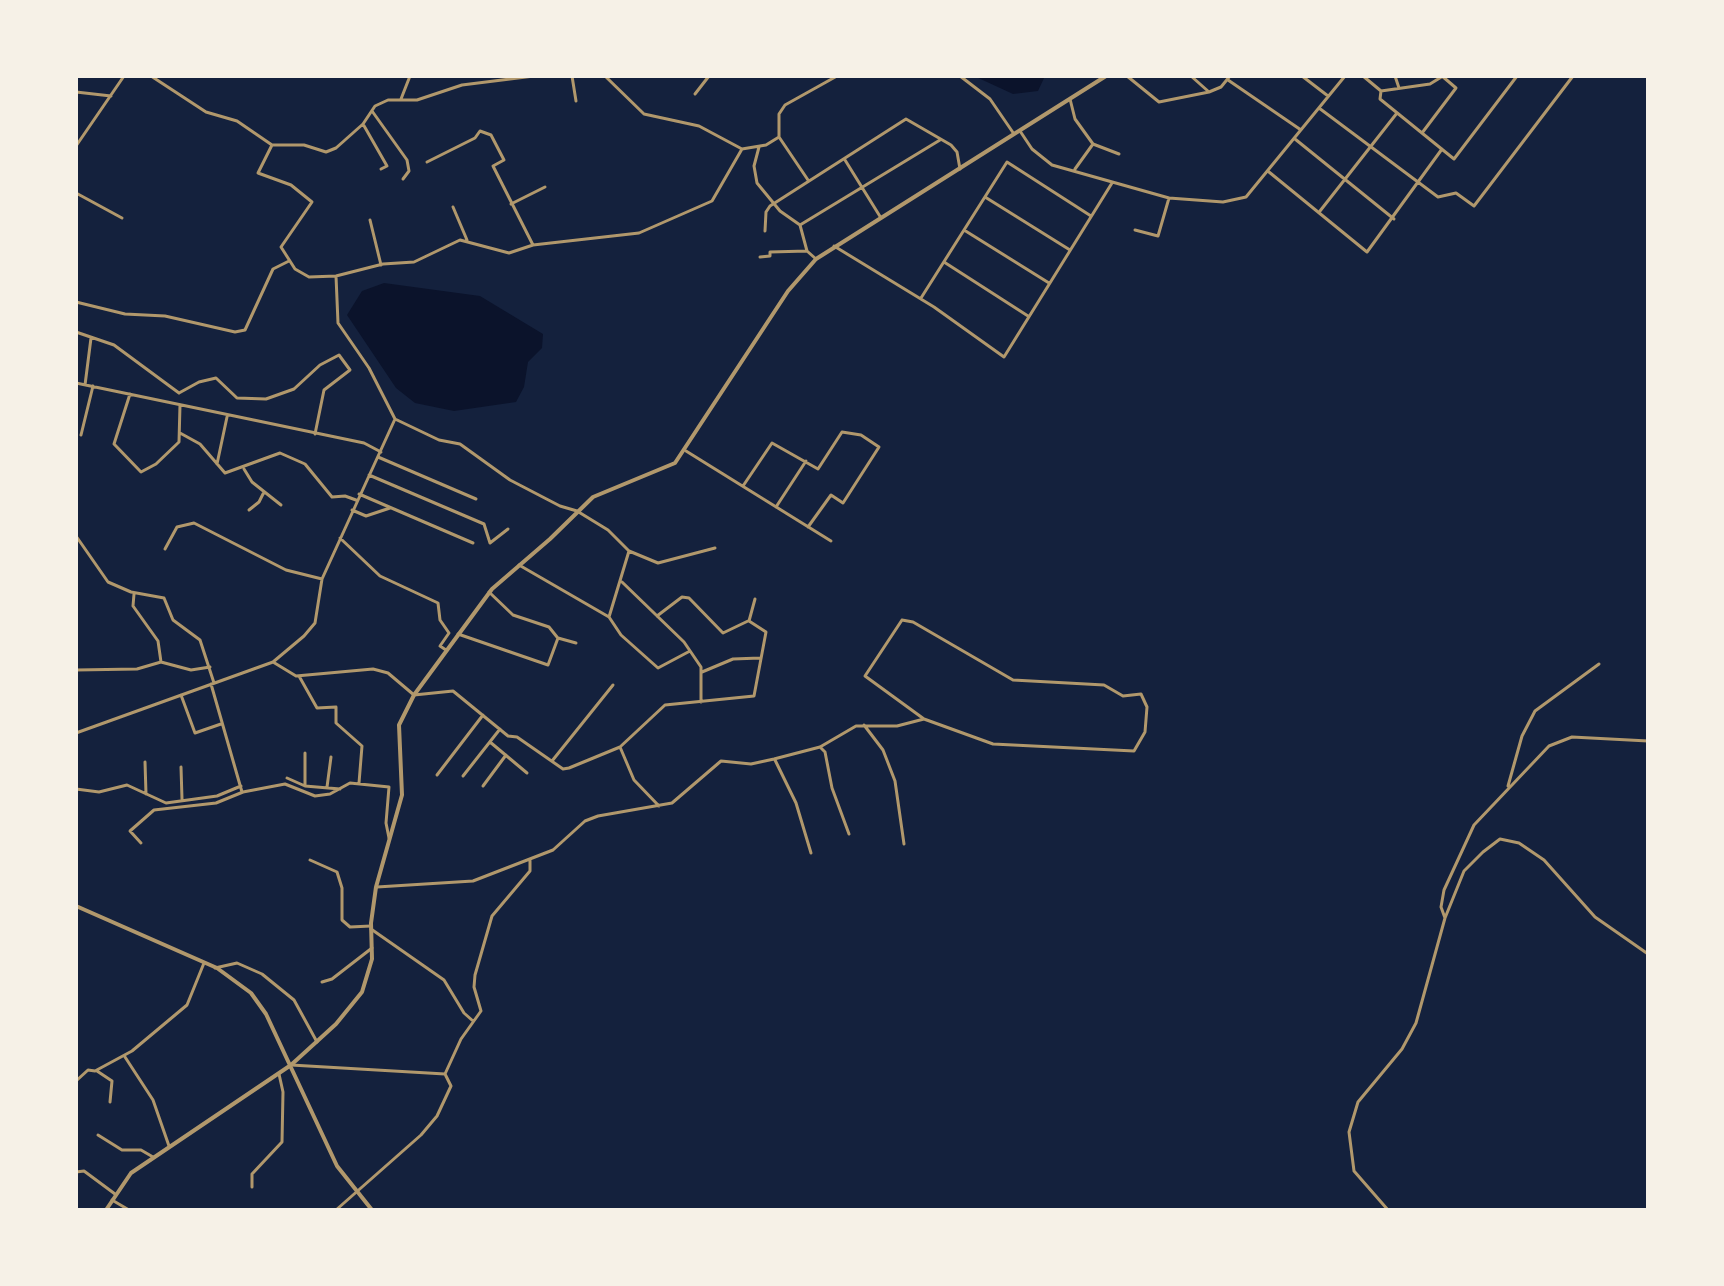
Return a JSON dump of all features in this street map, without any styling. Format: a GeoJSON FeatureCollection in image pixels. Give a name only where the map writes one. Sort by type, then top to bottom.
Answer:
{"type":"FeatureCollection","features":[{"type":"Feature","properties":{"kind":"street"},"geometry":{"type":"LineString","coordinates":[[76,146],[124,76]]}},
{"type":"Feature","properties":{"kind":"street"},"geometry":{"type":"LineString","coordinates":[[151,76],[206,112],[237,121],[272,145],[304,145],[326,152],[336,148],[363,124],[372,111],[388,100],[417,100],[462,85],[534,76]]}},
{"type":"Feature","properties":{"kind":"street"},"geometry":{"type":"LineString","coordinates":[[401,99],[410,76]]}},
{"type":"Feature","properties":{"kind":"street"},"geometry":{"type":"LineString","coordinates":[[572,76],[576,101]]}},
{"type":"Feature","properties":{"kind":"street"},"geometry":{"type":"LineString","coordinates":[[605,76],[644,114],[699,126],[742,149],[779,137]]}},
{"type":"Feature","properties":{"kind":"street"},"geometry":{"type":"LineString","coordinates":[[695,94],[709,76]]}},
{"type":"Feature","properties":{"kind":"street"},"geometry":{"type":"LineString","coordinates":[[809,181],[779,137],[779,114],[785,105],[837,76]]}},
{"type":"Feature","properties":{"kind":"street"},"geometry":{"type":"LineString","coordinates":[[960,76],[990,99],[1043,160],[1169,198],[1223,202],[1246,197],[1345,76]]}},
{"type":"Feature","properties":{"kind":"street"},"geometry":{"type":"LineString","coordinates":[[106,1210],[131,1173],[291,1065],[317,1043],[362,992],[369,978],[373,948],[371,928],[376,887],[402,795],[399,725],[414,695],[489,592],[604,490],[663,470],[686,451],[788,291],[816,259],[1106,76]]}},
{"type":"Feature","properties":{"kind":"street"},"geometry":{"type":"LineString","coordinates":[[1127,76],[1159,102],[1209,92],[1229,78],[1301,130]]}},
{"type":"Feature","properties":{"kind":"street"},"geometry":{"type":"LineString","coordinates":[[1191,76],[1209,92]]}},
{"type":"Feature","properties":{"kind":"street"},"geometry":{"type":"LineString","coordinates":[[1302,76],[1329,96]]}},
{"type":"Feature","properties":{"kind":"street"},"geometry":{"type":"LineString","coordinates":[[1363,76],[1381,91],[1430,84],[1442,76],[1456,88],[1422,133]]}},
{"type":"Feature","properties":{"kind":"street"},"geometry":{"type":"LineString","coordinates":[[1395,76],[1399,88]]}},
{"type":"Feature","properties":{"kind":"street"},"geometry":{"type":"LineString","coordinates":[[1381,91],[1380,99],[1454,159],[1517,76]]}},
{"type":"Feature","properties":{"kind":"street"},"geometry":{"type":"LineString","coordinates":[[1319,108],[1438,197],[1456,193],[1474,206],[1573,76]]}},
{"type":"Feature","properties":{"kind":"street"},"geometry":{"type":"LineString","coordinates":[[76,92],[111,96]]}},
{"type":"Feature","properties":{"kind":"street"},"geometry":{"type":"LineString","coordinates":[[1070,99],[1075,119],[1093,144],[1119,154]]}},
{"type":"Feature","properties":{"kind":"street"},"geometry":{"type":"LineString","coordinates":[[372,111],[407,160],[409,171],[403,179]]}},
{"type":"Feature","properties":{"kind":"street"},"geometry":{"type":"LineString","coordinates":[[1319,212],[1397,113]]}},
{"type":"Feature","properties":{"kind":"street"},"geometry":{"type":"LineString","coordinates":[[765,231],[766,212],[774,203],[906,119],[957,152],[960,169]]}},
{"type":"Feature","properties":{"kind":"street"},"geometry":{"type":"LineString","coordinates":[[363,124],[387,166],[381,169]]}},
{"type":"Feature","properties":{"kind":"street"},"geometry":{"type":"LineString","coordinates":[[427,162],[475,138],[480,131],[491,135],[504,160],[493,166],[533,245]]}},
{"type":"Feature","properties":{"kind":"street"},"geometry":{"type":"LineString","coordinates":[[1295,139],[1394,219]]}},
{"type":"Feature","properties":{"kind":"street"},"geometry":{"type":"LineString","coordinates":[[800,225],[940,140]]}},
{"type":"Feature","properties":{"kind":"street"},"geometry":{"type":"LineString","coordinates":[[1075,169],[1093,144]]}},
{"type":"Feature","properties":{"kind":"street"},"geometry":{"type":"LineString","coordinates":[[272,145],[258,173],[291,185],[312,202],[281,247],[295,269],[309,277],[336,276],[381,265],[414,262],[451,243],[468,242],[509,253],[533,245],[639,233],[706,206],[742,149]]}},
{"type":"Feature","properties":{"kind":"street"},"geometry":{"type":"LineString","coordinates":[[759,145],[755,173],[757,183],[774,203],[800,225],[807,251],[816,259]]}},
{"type":"Feature","properties":{"kind":"street"},"geometry":{"type":"LineString","coordinates":[[1269,172],[1367,252],[1394,219],[1442,149]]}},
{"type":"Feature","properties":{"kind":"street"},"geometry":{"type":"LineString","coordinates":[[845,160],[881,218]]}},
{"type":"Feature","properties":{"kind":"street"},"geometry":{"type":"LineString","coordinates":[[920,299],[1007,162],[1091,216]]}},
{"type":"Feature","properties":{"kind":"street"},"geometry":{"type":"LineString","coordinates":[[834,246],[920,299],[1004,357],[1112,183]]}},
{"type":"Feature","properties":{"kind":"street"},"geometry":{"type":"LineString","coordinates":[[511,204],[545,187]]}},
{"type":"Feature","properties":{"kind":"street"},"geometry":{"type":"LineString","coordinates":[[76,193],[122,218]]}},
{"type":"Feature","properties":{"kind":"street"},"geometry":{"type":"LineString","coordinates":[[985,197],[1070,250]]}},
{"type":"Feature","properties":{"kind":"street"},"geometry":{"type":"LineString","coordinates":[[1135,230],[1158,236],[1169,198]]}},
{"type":"Feature","properties":{"kind":"street"},"geometry":{"type":"LineString","coordinates":[[453,207],[468,242]]}},
{"type":"Feature","properties":{"kind":"street"},"geometry":{"type":"LineString","coordinates":[[370,220],[381,265]]}},
{"type":"Feature","properties":{"kind":"street"},"geometry":{"type":"LineString","coordinates":[[964,230],[1049,284]]}},
{"type":"Feature","properties":{"kind":"street"},"geometry":{"type":"LineString","coordinates":[[760,257],[770,256],[770,252],[807,251]]}},
{"type":"Feature","properties":{"kind":"street"},"geometry":{"type":"LineString","coordinates":[[76,302],[125,314],[165,316],[235,332],[245,330],[273,269],[289,261]]}},
{"type":"Feature","properties":{"kind":"street"},"geometry":{"type":"LineString","coordinates":[[944,262],[1029,316]]}},
{"type":"Feature","properties":{"kind":"street"},"geometry":{"type":"LineString","coordinates":[[336,276],[338,323],[369,368],[395,419],[439,440],[460,444],[510,480],[560,506],[577,511],[608,530],[629,551],[658,563],[715,548]]}},
{"type":"Feature","properties":{"kind":"street"},"geometry":{"type":"LineString","coordinates":[[76,332],[114,345],[179,393]]}},
{"type":"Feature","properties":{"kind":"street"},"geometry":{"type":"LineString","coordinates":[[85,385],[91,338]]}},
{"type":"Feature","properties":{"kind":"street"},"geometry":{"type":"LineString","coordinates":[[179,393],[199,382],[216,378],[237,398],[266,399],[294,389],[320,365],[339,355],[350,370],[324,390],[315,434]]}},
{"type":"Feature","properties":{"kind":"street"},"geometry":{"type":"LineString","coordinates":[[76,383],[364,443],[381,452]]}},
{"type":"Feature","properties":{"kind":"street"},"geometry":{"type":"LineString","coordinates":[[76,431],[81,433],[93,386]]}},
{"type":"Feature","properties":{"kind":"street"},"geometry":{"type":"LineString","coordinates":[[130,394],[114,444],[141,472],[156,464],[179,442],[179,393]]}},
{"type":"Feature","properties":{"kind":"street"},"geometry":{"type":"LineString","coordinates":[[217,464],[227,416]]}},
{"type":"Feature","properties":{"kind":"street"},"geometry":{"type":"LineString","coordinates":[[76,733],[273,662],[315,623],[322,579],[395,419]]}},
{"type":"Feature","properties":{"kind":"street"},"geometry":{"type":"LineString","coordinates":[[743,486],[772,443],[818,469],[842,432],[861,435],[879,447],[843,503],[831,495],[808,527]]}},
{"type":"Feature","properties":{"kind":"street"},"geometry":{"type":"LineString","coordinates":[[180,433],[200,444],[230,474],[273,453],[280,453],[305,464],[332,497],[345,496],[356,500]]}},
{"type":"Feature","properties":{"kind":"street"},"geometry":{"type":"LineString","coordinates":[[686,451],[831,541]]}},
{"type":"Feature","properties":{"kind":"street"},"geometry":{"type":"LineString","coordinates":[[378,457],[476,499]]}},
{"type":"Feature","properties":{"kind":"street"},"geometry":{"type":"LineString","coordinates":[[776,507],[806,461]]}},
{"type":"Feature","properties":{"kind":"street"},"geometry":{"type":"LineString","coordinates":[[244,469],[264,492],[281,505]]}},
{"type":"Feature","properties":{"kind":"street"},"geometry":{"type":"LineString","coordinates":[[369,475],[484,524],[490,543],[508,529]]}},
{"type":"Feature","properties":{"kind":"street"},"geometry":{"type":"LineString","coordinates":[[249,510],[259,502],[264,492]]}},
{"type":"Feature","properties":{"kind":"street"},"geometry":{"type":"LineString","coordinates":[[359,494],[473,543]]}},
{"type":"Feature","properties":{"kind":"street"},"geometry":{"type":"LineString","coordinates":[[352,510],[366,516],[391,508]]}},
{"type":"Feature","properties":{"kind":"street"},"geometry":{"type":"LineString","coordinates":[[165,549],[177,527],[194,523],[286,570],[322,579]]}},
{"type":"Feature","properties":{"kind":"street"},"geometry":{"type":"LineString","coordinates":[[76,536],[108,582],[134,593],[164,598],[173,620],[200,640],[243,792]]}},
{"type":"Feature","properties":{"kind":"street"},"geometry":{"type":"LineString","coordinates":[[340,538],[380,576],[438,603],[440,620],[449,633],[440,646],[446,650]]}},
{"type":"Feature","properties":{"kind":"street"},"geometry":{"type":"LineString","coordinates":[[609,617],[629,551]]}},
{"type":"Feature","properties":{"kind":"street"},"geometry":{"type":"LineString","coordinates":[[519,565],[609,617],[621,635],[658,668],[690,651]]}},
{"type":"Feature","properties":{"kind":"street"},"geometry":{"type":"LineString","coordinates":[[622,582],[690,651],[702,672],[701,702]]}},
{"type":"Feature","properties":{"kind":"street"},"geometry":{"type":"LineString","coordinates":[[489,592],[513,615],[549,627],[558,638],[576,643]]}},
{"type":"Feature","properties":{"kind":"street"},"geometry":{"type":"LineString","coordinates":[[134,593],[133,606],[158,641],[161,662]]}},
{"type":"Feature","properties":{"kind":"street"},"geometry":{"type":"LineString","coordinates":[[657,616],[682,597],[689,598],[723,633],[749,621],[755,599]]}},
{"type":"Feature","properties":{"kind":"street"},"geometry":{"type":"LineString","coordinates":[[376,887],[473,881],[553,850],[585,821],[672,803],[696,786],[721,761],[751,764],[774,759],[820,747],[864,725],[897,726],[924,719],[993,744],[1134,751],[1148,725],[1145,697],[1137,692],[1123,696],[1104,685],[1013,680],[913,622],[902,620],[865,676],[924,719]]}},
{"type":"Feature","properties":{"kind":"street"},"geometry":{"type":"LineString","coordinates":[[299,676],[381,670],[414,695],[453,691],[500,729],[569,768],[620,747],[665,705],[754,696],[766,632],[749,621]]}},
{"type":"Feature","properties":{"kind":"street"},"geometry":{"type":"LineString","coordinates":[[458,634],[548,665],[558,638]]}},
{"type":"Feature","properties":{"kind":"street"},"geometry":{"type":"LineString","coordinates":[[702,672],[733,659],[760,658]]}},
{"type":"Feature","properties":{"kind":"street"},"geometry":{"type":"LineString","coordinates":[[76,670],[137,669],[161,662],[191,670],[210,667]]}},
{"type":"Feature","properties":{"kind":"street"},"geometry":{"type":"LineString","coordinates":[[273,662],[299,676],[317,708],[336,707],[336,723],[362,746],[359,783]]}},
{"type":"Feature","properties":{"kind":"street"},"geometry":{"type":"LineString","coordinates":[[1506,790],[1522,736],[1535,711],[1599,664]]}},
{"type":"Feature","properties":{"kind":"street"},"geometry":{"type":"LineString","coordinates":[[552,761],[613,685]]}},
{"type":"Feature","properties":{"kind":"street"},"geometry":{"type":"LineString","coordinates":[[181,695],[195,733],[222,723]]}},
{"type":"Feature","properties":{"kind":"street"},"geometry":{"type":"LineString","coordinates":[[437,775],[483,715]]}},
{"type":"Feature","properties":{"kind":"street"},"geometry":{"type":"LineString","coordinates":[[864,725],[883,750],[895,781],[904,844]]}},
{"type":"Feature","properties":{"kind":"street"},"geometry":{"type":"LineString","coordinates":[[463,776],[500,729]]}},
{"type":"Feature","properties":{"kind":"street"},"geometry":{"type":"LineString","coordinates":[[1445,918],[1441,907],[1444,890],[1474,825],[1549,746],[1572,737],[1648,741]]}},
{"type":"Feature","properties":{"kind":"street"},"geometry":{"type":"LineString","coordinates":[[490,742],[527,773]]}},
{"type":"Feature","properties":{"kind":"street"},"geometry":{"type":"LineString","coordinates":[[620,747],[634,780],[659,807]]}},
{"type":"Feature","properties":{"kind":"street"},"geometry":{"type":"LineString","coordinates":[[820,747],[825,752],[832,788],[849,834]]}},
{"type":"Feature","properties":{"kind":"street"},"geometry":{"type":"LineString","coordinates":[[305,753],[305,786]]}},
{"type":"Feature","properties":{"kind":"street"},"geometry":{"type":"LineString","coordinates":[[483,786],[506,755]]}},
{"type":"Feature","properties":{"kind":"street"},"geometry":{"type":"LineString","coordinates":[[327,787],[331,757]]}},
{"type":"Feature","properties":{"kind":"street"},"geometry":{"type":"LineString","coordinates":[[774,759],[796,803],[811,853]]}},
{"type":"Feature","properties":{"kind":"street"},"geometry":{"type":"LineString","coordinates":[[145,762],[146,795]]}},
{"type":"Feature","properties":{"kind":"street"},"geometry":{"type":"LineString","coordinates":[[181,767],[182,801]]}},
{"type":"Feature","properties":{"kind":"street"},"geometry":{"type":"LineString","coordinates":[[287,778],[305,786],[340,789]]}},
{"type":"Feature","properties":{"kind":"street"},"geometry":{"type":"LineString","coordinates":[[141,843],[130,831],[154,810],[216,803],[243,792],[285,784],[315,796],[350,783],[389,787],[386,823],[389,842]]}},
{"type":"Feature","properties":{"kind":"street"},"geometry":{"type":"LineString","coordinates":[[76,789],[99,792],[127,785],[166,803],[217,796],[241,786]]}},
{"type":"Feature","properties":{"kind":"street"},"geometry":{"type":"LineString","coordinates":[[1388,1210],[1354,1171],[1349,1132],[1358,1102],[1402,1049],[1416,1023],[1445,918],[1464,871],[1500,839],[1519,843],[1544,860],[1595,917],[1648,954]]}},
{"type":"Feature","properties":{"kind":"street"},"geometry":{"type":"LineString","coordinates":[[310,860],[337,872],[342,888],[342,920],[350,927],[371,928],[444,980],[464,1013],[473,1021]]}},
{"type":"Feature","properties":{"kind":"street"},"geometry":{"type":"LineString","coordinates":[[445,1074],[481,1011],[474,987],[475,975],[492,916],[530,871],[530,860]]}},
{"type":"Feature","properties":{"kind":"street"},"geometry":{"type":"LineString","coordinates":[[76,906],[215,968],[239,982],[258,1001],[337,1166],[357,1195],[372,1210]]}},
{"type":"Feature","properties":{"kind":"street"},"geometry":{"type":"LineString","coordinates":[[322,982],[332,979],[373,948]]}},
{"type":"Feature","properties":{"kind":"street"},"geometry":{"type":"LineString","coordinates":[[95,1071],[124,1056],[187,1005],[204,963]]}},
{"type":"Feature","properties":{"kind":"street"},"geometry":{"type":"LineString","coordinates":[[215,968],[237,963],[262,974],[294,1000],[317,1043]]}},
{"type":"Feature","properties":{"kind":"street"},"geometry":{"type":"LineString","coordinates":[[124,1056],[153,1100],[169,1146]]}},
{"type":"Feature","properties":{"kind":"street"},"geometry":{"type":"LineString","coordinates":[[291,1065],[445,1074]]}},
{"type":"Feature","properties":{"kind":"street"},"geometry":{"type":"LineString","coordinates":[[76,1081],[88,1070],[112,1081],[110,1102]]}},
{"type":"Feature","properties":{"kind":"street"},"geometry":{"type":"LineString","coordinates":[[252,1187],[252,1174],[282,1142],[283,1092],[279,1074]]}},
{"type":"Feature","properties":{"kind":"street"},"geometry":{"type":"LineString","coordinates":[[336,1210],[357,1195],[437,1116],[451,1086],[445,1074]]}},
{"type":"Feature","properties":{"kind":"street"},"geometry":{"type":"LineString","coordinates":[[98,1135],[122,1150],[134,1148],[153,1157]]}},
{"type":"Feature","properties":{"kind":"street"},"geometry":{"type":"LineString","coordinates":[[76,1172],[84,1171],[115,1194]]}},
{"type":"Feature","properties":{"kind":"street"},"geometry":{"type":"LineString","coordinates":[[112,1200],[129,1210]]}},
{"type":"Feature","properties":{"kind":"water"},"geometry":{"type":"Polygon","coordinates":[[[974,76],[1045,76],[1038,91],[1013,94],[974,76]]]}},
{"type":"Feature","properties":{"kind":"water"},"geometry":{"type":"Polygon","coordinates":[[[384,283],[480,296],[543,334],[542,348],[528,362],[524,387],[516,402],[454,411],[415,403],[396,388],[347,315],[362,291],[384,283]]]}}]}
